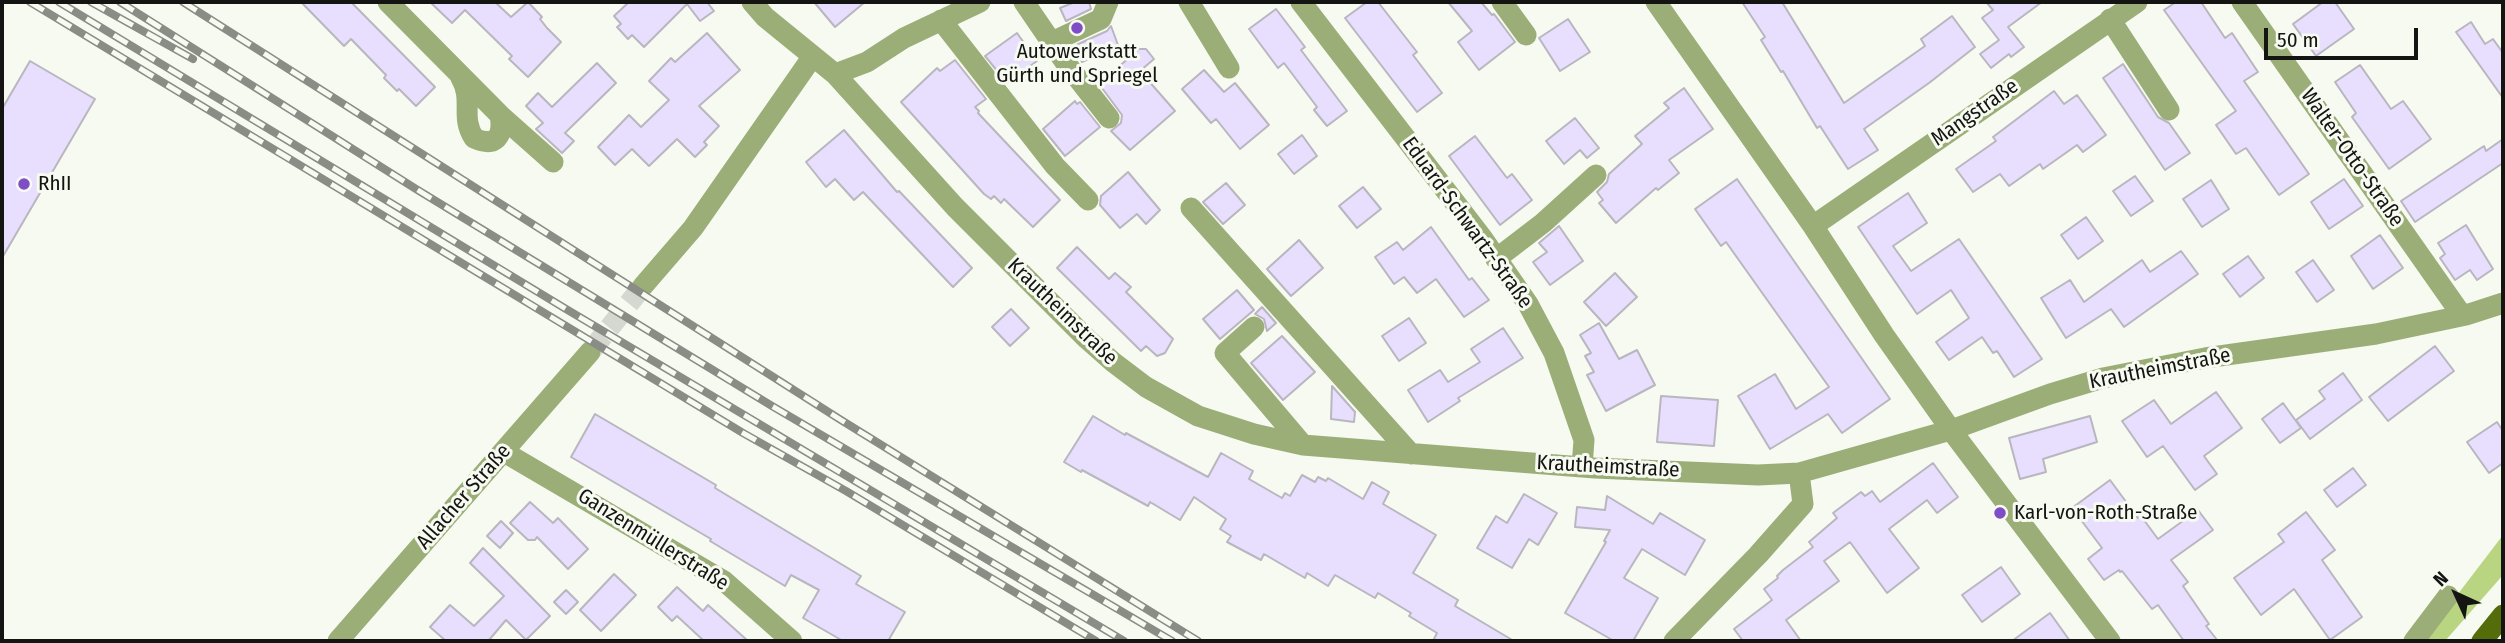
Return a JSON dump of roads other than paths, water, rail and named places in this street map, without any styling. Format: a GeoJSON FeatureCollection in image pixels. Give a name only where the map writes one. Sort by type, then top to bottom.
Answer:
{"type":"FeatureCollection","features":[{"type":"Feature","properties":{"kind":"main road"},"geometry":{"type":"LineString","coordinates":[[2482,641],[2503,615]]}},
{"type":"Feature","properties":{"kind":"street"},"geometry":{"type":"LineString","coordinates":[[388,2],[500,115],[553,162]]}},
{"type":"Feature","properties":{"kind":"street"},"geometry":{"type":"LineString","coordinates":[[835,74],[867,62],[904,38],[980,2]]}},
{"type":"Feature","properties":{"kind":"street"},"geometry":{"type":"LineString","coordinates":[[1024,2],[1109,118]]}},
{"type":"Feature","properties":{"kind":"street"},"geometry":{"type":"LineString","coordinates":[[1052,42],[1101,19],[1108,2]]}},
{"type":"Feature","properties":{"kind":"street"},"geometry":{"type":"LineString","coordinates":[[1189,2],[1228,68]]}},
{"type":"Feature","properties":{"kind":"street","name":"Eduard-Schwartz-Straße"},"geometry":{"type":"LineString","coordinates":[[1301,2],[1528,304],[1554,353],[1584,440],[1582,467]]}},
{"type":"Feature","properties":{"kind":"street"},"geometry":{"type":"LineString","coordinates":[[1502,2],[1526,35]]}},
{"type":"Feature","properties":{"kind":"street"},"geometry":{"type":"LineString","coordinates":[[1656,2],[1813,226],[1884,335],[1951,430],[2110,641]]}},
{"type":"Feature","properties":{"kind":"street","name":"Mangstraße"},"geometry":{"type":"LineString","coordinates":[[1813,226],[2137,2]]}},
{"type":"Feature","properties":{"kind":"street","name":"Walter-Otto-Straße"},"geometry":{"type":"LineString","coordinates":[[2242,2],[2461,314]]}},
{"type":"Feature","properties":{"kind":"street","name":"Krautheimstraße"},"geometry":{"type":"LineString","coordinates":[[760,7],[835,74],[955,206],[1087,340],[1113,362],[1146,387],[1198,416],[1254,434],[1303,444],[1582,467],[1758,475],[1799,472],[1951,430],[2103,378],[2205,358],[2376,334],[2503,303]]}},
{"type":"Feature","properties":{"kind":"street"},"geometry":{"type":"LineString","coordinates":[[2110,19],[2169,110]]}},
{"type":"Feature","properties":{"kind":"street"},"geometry":{"type":"LineString","coordinates":[[941,20],[1055,166],[1088,200]]}},
{"type":"Feature","properties":{"kind":"street"},"geometry":{"type":"LineString","coordinates":[[643,286],[693,228],[813,56]]}},
{"type":"Feature","properties":{"kind":"street"},"geometry":{"type":"LineString","coordinates":[[454,68],[468,94],[467,121],[474,138],[483,142],[492,141],[499,136],[503,127],[500,115]]}},
{"type":"Feature","properties":{"kind":"street"},"geometry":{"type":"LineString","coordinates":[[1496,259],[1543,223],[1596,175]]}},
{"type":"Feature","properties":{"kind":"street"},"geometry":{"type":"LineString","coordinates":[[1191,208],[1411,454]]}},
{"type":"Feature","properties":{"kind":"street"},"geometry":{"type":"LineString","coordinates":[[1254,327],[1225,353],[1303,444]]}},
{"type":"Feature","properties":{"kind":"street","name":"Allacher Straße"},"geometry":{"type":"LineString","coordinates":[[342,635],[590,352]]}},
{"type":"Feature","properties":{"kind":"street","name":"Ganzenmüllerstraße"},"geometry":{"type":"LineString","coordinates":[[504,452],[724,581],[792,641]]}},
{"type":"Feature","properties":{"kind":"street"},"geometry":{"type":"LineString","coordinates":[[1674,641],[1750,564],[1803,504],[1799,472]]}},
{"type":"Feature","properties":{"kind":"street"},"geometry":{"type":"LineString","coordinates":[[2414,641],[2448,596]]}},
{"type":"Feature","properties":{"kind":"tunnel"},"geometry":{"type":"LineString","coordinates":[[590,352],[643,286]]}},
{"type":"Feature","properties":{"kind":"railway"},"geometry":{"type":"LineString","coordinates":[[30,2],[743,433],[846,491],[1096,641]]}},
{"type":"Feature","properties":{"kind":"railway"},"geometry":{"type":"LineString","coordinates":[[59,2],[566,309],[1124,641]]}},
{"type":"Feature","properties":{"kind":"railway"},"geometry":{"type":"LineString","coordinates":[[91,2],[193,59]]}},
{"type":"Feature","properties":{"kind":"railway"},"geometry":{"type":"LineString","coordinates":[[120,2],[416,189],[772,406],[1172,641]]}},
{"type":"Feature","properties":{"kind":"railway"},"geometry":{"type":"LineString","coordinates":[[183,2],[841,420],[1198,641]]}},
{"type":"Feature","properties":{"kind":"place","name":"Autowerkstatt Gürth und Spriegel"},"geometry":{"type":"Point","coordinates":[1077,28]}},
{"type":"Feature","properties":{"kind":"place","name":"RhII"},"geometry":{"type":"Point","coordinates":[24,184]}},
{"type":"Feature","properties":{"kind":"place","name":"Karl-von-Roth-Straße"},"geometry":{"type":"Point","coordinates":[2000,513]}}]}
